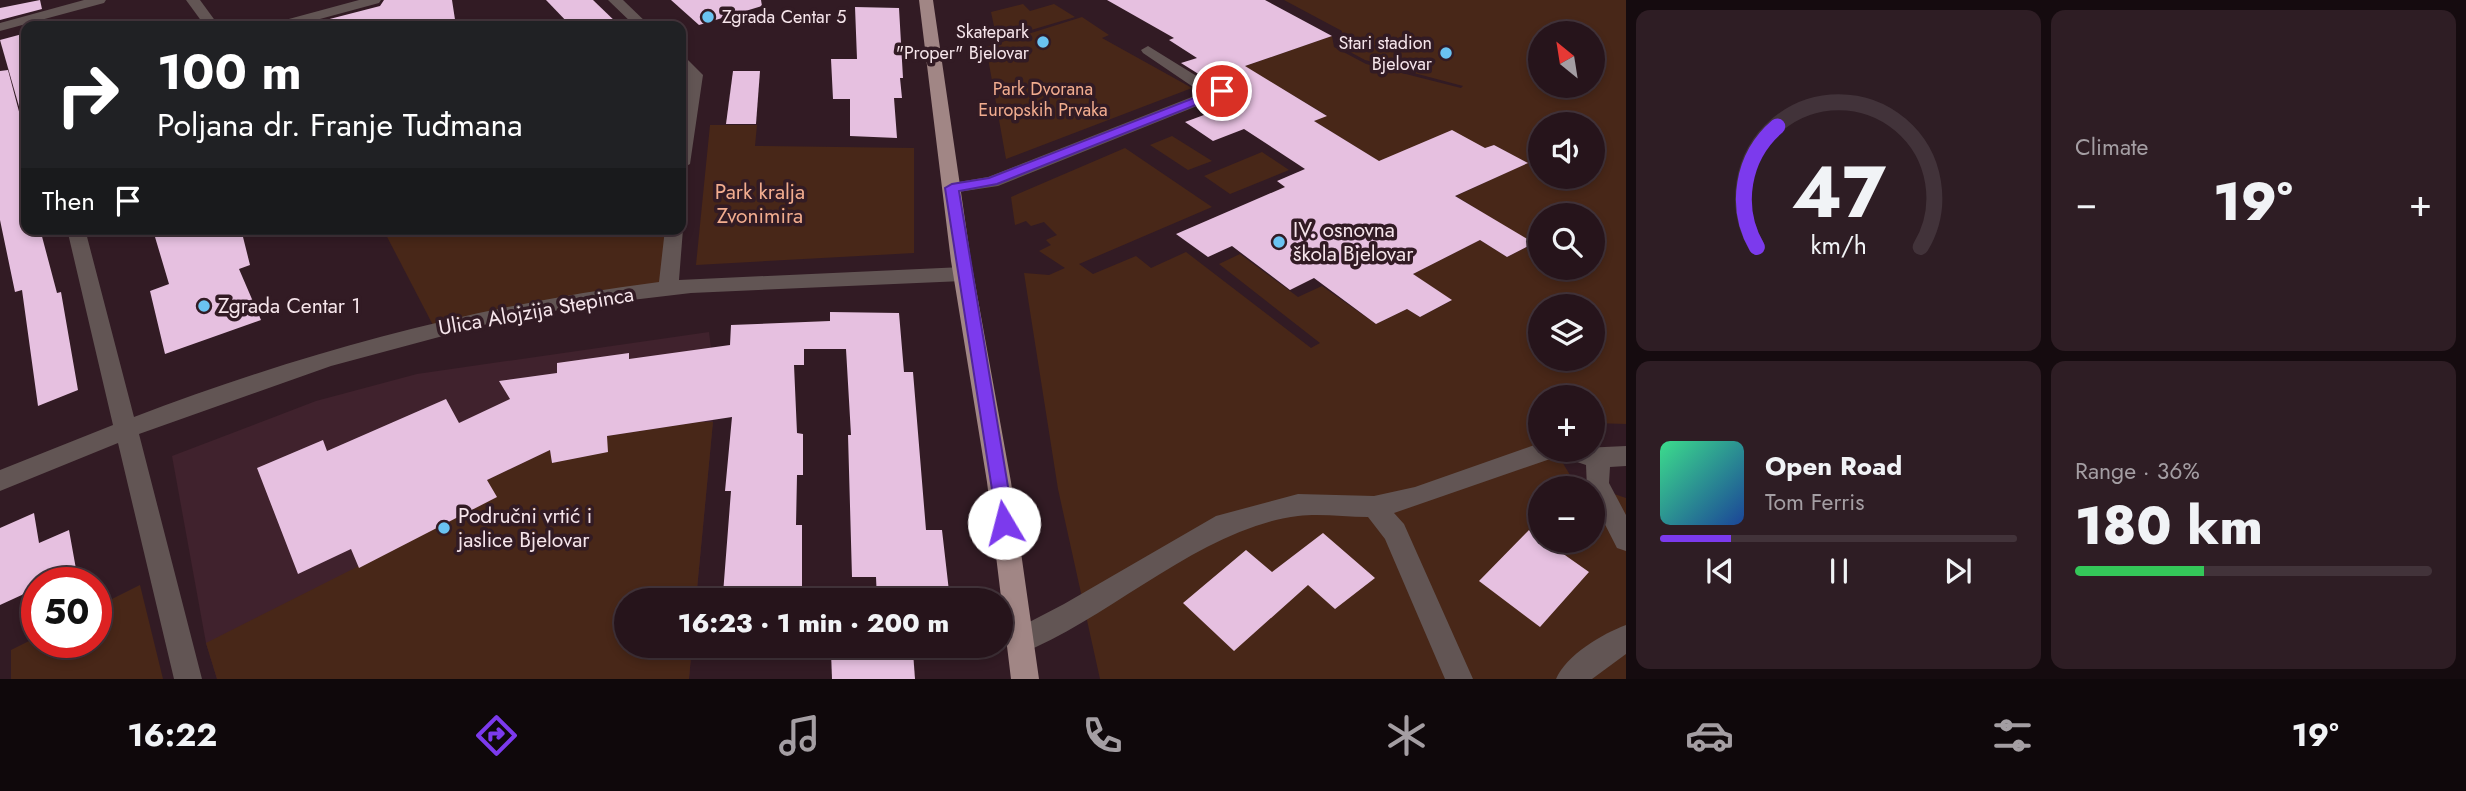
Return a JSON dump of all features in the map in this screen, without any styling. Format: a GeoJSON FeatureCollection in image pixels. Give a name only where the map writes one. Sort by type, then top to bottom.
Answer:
{"type":"FeatureCollection","features":[{"type":"Feature","properties":{"kind":"main road"},"geometry":{"type":"LineString","coordinates":[[926,0],[963,274],[999,482],[1025,679]]}},
{"type":"Feature","properties":{"kind":"street"},"geometry":{"type":"LineString","coordinates":[[22,21],[99,0]]}},
{"type":"Feature","properties":{"kind":"street"},"geometry":{"type":"LineString","coordinates":[[192,0],[208,21]]}},
{"type":"Feature","properties":{"kind":"street"},"geometry":{"type":"LineString","coordinates":[[297,21],[374,0]]}},
{"type":"Feature","properties":{"kind":"street"},"geometry":{"type":"LineString","coordinates":[[615,0],[638,21]]}},
{"type":"Feature","properties":{"kind":"street"},"geometry":{"type":"LineString","coordinates":[[0,27],[21,21]]}},
{"type":"Feature","properties":{"kind":"street"},"geometry":{"type":"LineString","coordinates":[[952,188],[992,181],[1218,92],[1148,50]]}},
{"type":"Feature","properties":{"kind":"street"},"geometry":{"type":"LineString","coordinates":[[686,66],[695,75],[686,132]]}},
{"type":"Feature","properties":{"kind":"street"},"geometry":{"type":"LineString","coordinates":[[77,235],[188,679]]}},
{"type":"Feature","properties":{"kind":"street"},"geometry":{"type":"LineString","coordinates":[[668,288],[673,235]]}},
{"type":"Feature","properties":{"kind":"street","name":"Ulica Alojzija Stepinca"},"geometry":{"type":"LineString","coordinates":[[0,481],[124,428],[267,377],[396,338],[534,308],[668,288],[963,274]]}},
{"type":"Feature","properties":{"kind":"street"},"geometry":{"type":"LineString","coordinates":[[1605,458],[1626,456]]}},
{"type":"Feature","properties":{"kind":"street"},"geometry":{"type":"LineString","coordinates":[[1020,641],[1074,613],[1225,524],[1298,505],[1374,507],[1415,498],[1528,457]]}},
{"type":"Feature","properties":{"kind":"street"},"geometry":{"type":"LineString","coordinates":[[1598,462],[1597,484],[1626,540]]}},
{"type":"Feature","properties":{"kind":"street"},"geometry":{"type":"LineString","coordinates":[[1374,507],[1395,532],[1460,679]]}},
{"type":"Feature","properties":{"kind":"street"},"geometry":{"type":"LineString","coordinates":[[1570,679],[1595,658],[1626,638]]}},
{"type":"Feature","properties":{"kind":"shaded area","name":"Područni vrtić i jaslice Bjelovar"},"geometry":{"type":"Polygon","coordinates":[[[709,332],[716,389],[697,588],[614,588],[614,658],[691,658],[689,679],[217,679],[206,643],[172,456],[316,401],[417,374],[709,332]]]}},
{"type":"Feature","properties":{"kind":"green space"},"geometry":{"type":"Polygon","coordinates":[[[1284,0],[1626,0],[1626,424],[1605,423],[1605,385],[1528,385],[1528,462],[1562,462],[1571,476],[1528,476],[1528,553],[1605,553],[1605,491],[1626,498],[1626,679],[1100,679],[1058,489],[1024,273],[1049,275],[1065,268],[1039,251],[1051,245],[1046,240],[1057,235],[1044,222],[1031,226],[1026,221],[1015,225],[1011,197],[1125,148],[1212,207],[1079,264],[1093,274],[1136,256],[1151,268],[1186,252],[1311,348],[1320,343],[1219,264],[1240,254],[1298,297],[1322,286],[1376,324],[1407,309],[1420,317],[1451,301],[1413,274],[1480,240],[1507,257],[1528,246],[1528,280],[1605,280],[1605,203],[1528,203],[1528,241],[1456,196],[1527,163],[1494,145],[1404,177],[1314,121],[1326,115],[1284,90],[1231,71],[1332,36],[1334,47],[1366,64],[1461,88],[1463,86],[1365,60],[1339,46],[1342,31],[1284,0]]]}},
{"type":"Feature","properties":{"kind":"green space","name":"Park Dvorana Europskih Prvaka"},"geometry":{"type":"Polygon","coordinates":[[[1023,4],[1030,11],[1054,4],[1075,17],[997,40],[991,12],[1023,4]]]}},
{"type":"Feature","properties":{"kind":"green space","name":"Park Dvorana Europskih Prvaka"},"geometry":{"type":"Polygon","coordinates":[[[1082,17],[1109,35],[1102,38],[1192,88],[1006,159],[986,47],[1082,17]]]}},
{"type":"Feature","properties":{"kind":"green space","name":"Park kralja Zvonimira"},"geometry":{"type":"Polygon","coordinates":[[[710,125],[757,125],[755,146],[914,148],[914,253],[696,265],[710,125]]]}},
{"type":"Feature","properties":{"kind":"green space"},"geometry":{"type":"Polygon","coordinates":[[[1172,136],[1212,161],[1188,170],[1150,145],[1172,136]]]}},
{"type":"Feature","properties":{"kind":"green space"},"geometry":{"type":"Polygon","coordinates":[[[1262,152],[1289,170],[1230,194],[1204,176],[1262,152]]]}},
{"type":"Feature","properties":{"kind":"green space"},"geometry":{"type":"Polygon","coordinates":[[[386,235],[673,235],[668,288],[435,329],[386,235]]]}},
{"type":"Feature","properties":{"kind":"green space"},"geometry":{"type":"Polygon","coordinates":[[[713,422],[697,588],[614,588],[614,658],[691,658],[689,679],[217,679],[206,643],[496,497],[487,480],[550,450],[552,463],[607,452],[607,436],[713,422]]]}},
{"type":"Feature","properties":{"kind":"green space"},"geometry":{"type":"Polygon","coordinates":[[[140,585],[163,679],[11,679],[11,650],[21,645],[21,658],[112,658],[112,599],[140,585]]]}},
{"type":"Feature","properties":{"kind":"building"},"geometry":{"type":"Polygon","coordinates":[[[40,0],[42,9],[0,20],[0,8],[40,0]]]}},
{"type":"Feature","properties":{"kind":"building"},"geometry":{"type":"Polygon","coordinates":[[[384,0],[452,0],[455,21],[322,21],[380,6],[384,0]]]}},
{"type":"Feature","properties":{"kind":"building"},"geometry":{"type":"Polygon","coordinates":[[[546,0],[593,0],[615,21],[566,21],[546,0]]]}},
{"type":"Feature","properties":{"kind":"building","name":"Zgrada Centar 5"},"geometry":{"type":"Polygon","coordinates":[[[671,0],[761,0],[762,6],[699,25],[671,0]]]}},
{"type":"Feature","properties":{"kind":"building"},"geometry":{"type":"Polygon","coordinates":[[[1107,0],[1265,0],[1332,36],[1245,66],[1327,116],[1314,121],[1379,161],[1452,130],[1485,148],[1494,145],[1528,163],[1455,196],[1528,239],[1528,246],[1507,257],[1480,240],[1413,274],[1452,300],[1420,317],[1407,309],[1376,324],[1314,278],[1290,290],[1232,246],[1208,257],[1176,234],[1285,187],[1277,181],[1305,169],[1244,129],[1213,141],[1185,122],[1239,102],[1229,96],[1231,89],[1223,84],[1216,85],[1181,63],[1197,58],[1169,40],[1174,38],[1107,0]]]}},
{"type":"Feature","properties":{"kind":"building"},"geometry":{"type":"Polygon","coordinates":[[[855,7],[899,8],[903,78],[900,78],[902,98],[894,98],[897,138],[850,136],[850,99],[833,99],[831,59],[857,59],[855,7]]]}},
{"type":"Feature","properties":{"kind":"building"},"geometry":{"type":"Polygon","coordinates":[[[21,34],[21,110],[20,110],[0,40],[21,34]]]}},
{"type":"Feature","properties":{"kind":"building"},"geometry":{"type":"Polygon","coordinates":[[[8,70],[21,119],[21,235],[42,235],[57,293],[61,292],[78,390],[38,406],[22,290],[15,292],[0,220],[0,71],[8,70]]]}},
{"type":"Feature","properties":{"kind":"building"},"geometry":{"type":"Polygon","coordinates":[[[733,71],[760,71],[756,124],[726,124],[733,71]]]}},
{"type":"Feature","properties":{"kind":"building","name":"Zgrada Centar 1"},"geometry":{"type":"Polygon","coordinates":[[[242,235],[250,265],[239,269],[261,320],[165,354],[150,291],[169,284],[155,237],[242,235]]]}},
{"type":"Feature","properties":{"kind":"building"},"geometry":{"type":"Polygon","coordinates":[[[830,312],[899,313],[904,372],[913,372],[926,530],[942,530],[949,588],[876,588],[876,577],[852,577],[848,435],[851,435],[846,349],[804,349],[804,365],[794,365],[797,433],[803,434],[803,475],[797,475],[796,525],[802,525],[802,588],[723,588],[731,491],[725,491],[732,417],[607,436],[608,452],[552,463],[550,450],[487,480],[497,497],[359,568],[351,549],[298,574],[257,468],[323,440],[327,451],[446,399],[459,423],[510,399],[499,381],[557,373],[557,363],[629,353],[629,359],[730,345],[731,325],[830,321],[830,312]]]}},
{"type":"Feature","properties":{"kind":"building"},"geometry":{"type":"Polygon","coordinates":[[[34,513],[39,543],[69,530],[76,567],[21,567],[21,595],[0,605],[0,528],[34,513]]]}},
{"type":"Feature","properties":{"kind":"building"},"geometry":{"type":"Polygon","coordinates":[[[1528,531],[1528,553],[1562,553],[1589,572],[1540,627],[1479,581],[1528,531]]]}},
{"type":"Feature","properties":{"kind":"building"},"geometry":{"type":"Polygon","coordinates":[[[1323,533],[1375,578],[1335,609],[1308,585],[1234,651],[1183,603],[1246,550],[1272,572],[1323,533]]]}},
{"type":"Feature","properties":{"kind":"building"},"geometry":{"type":"Polygon","coordinates":[[[831,658],[913,658],[915,679],[832,679],[831,658]]]}},
{"type":"Feature","properties":{"kind":"place","name":"Zgrada Centar 5"},"geometry":{"type":"Point","coordinates":[708,17]}},
{"type":"Feature","properties":{"kind":"place","name":"Skatepark \"Proper\" Bjelovar"},"geometry":{"type":"Point","coordinates":[1043,42]}},
{"type":"Feature","properties":{"kind":"place","name":"Stari stadion Bjelovar"},"geometry":{"type":"Point","coordinates":[1446,53]}},
{"type":"Feature","properties":{"kind":"place","name":"IV. osnovna škola Bjelovar"},"geometry":{"type":"Point","coordinates":[1279,242]}},
{"type":"Feature","properties":{"kind":"place","name":"Zgrada Centar 1"},"geometry":{"type":"Point","coordinates":[204,306]}},
{"type":"Feature","properties":{"kind":"place","name":"Područni vrtić i jaslice Bjelovar"},"geometry":{"type":"Point","coordinates":[444,528]}},
{"type":"Feature","properties":{"kind":"route"},"geometry":{"type":"LineString","coordinates":[[1004,523],[961,261],[952,188],[992,181],[1222,91]]}}]}
